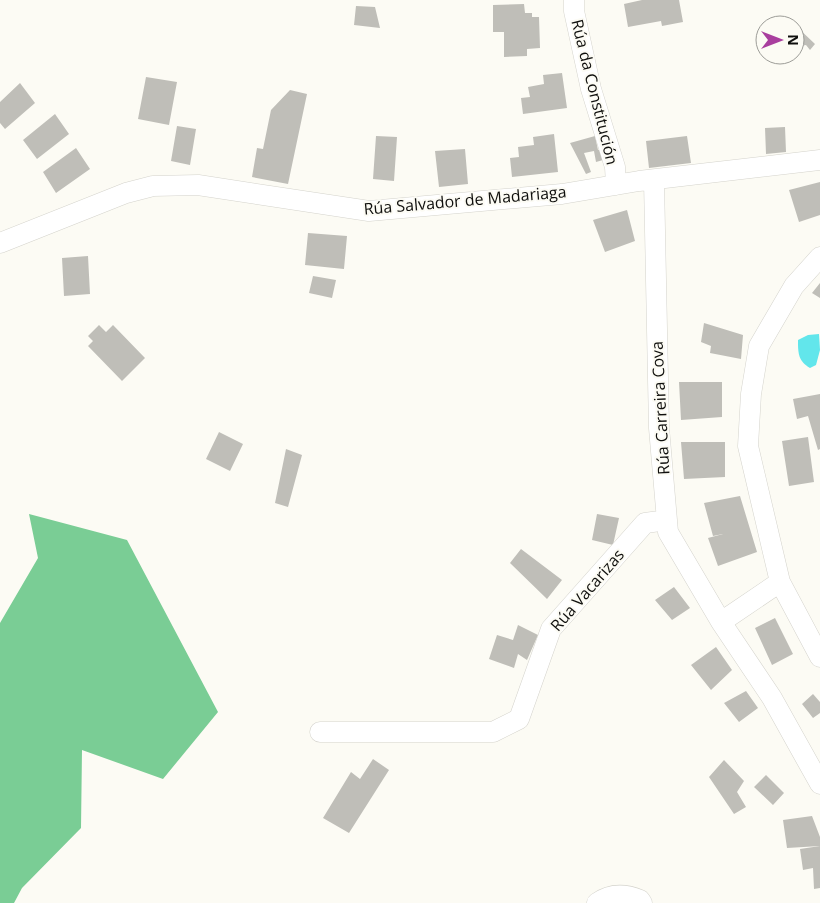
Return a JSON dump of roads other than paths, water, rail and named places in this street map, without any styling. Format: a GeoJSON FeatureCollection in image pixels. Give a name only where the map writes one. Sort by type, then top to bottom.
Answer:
{"type":"FeatureCollection","features":[{"type":"Feature","properties":{"kind":"street","name":"Rúa da Constitución"},"geometry":{"type":"LineString","coordinates":[[574,0],[574,11],[591,89],[615,167],[616,185]]}},
{"type":"Feature","properties":{"kind":"street","name":"Rúa Salvador de Madariaga"},"geometry":{"type":"LineString","coordinates":[[0,243],[126,193],[153,186],[198,185],[370,211],[562,194],[639,181],[654,181],[820,160]]}},
{"type":"Feature","properties":{"kind":"street","name":"Rúa Carreira Cova"},"geometry":{"type":"LineString","coordinates":[[654,181],[659,428],[668,532],[721,622],[772,698],[818,780]]}},
{"type":"Feature","properties":{"kind":"street"},"geometry":{"type":"LineString","coordinates":[[820,257],[794,286],[759,346],[751,394],[748,446],[780,582],[820,656]]}},
{"type":"Feature","properties":{"kind":"street","name":"Rúa Vacarizas"},"geometry":{"type":"LineString","coordinates":[[320,732],[493,732],[519,719],[551,629],[645,524],[667,520]]}},
{"type":"Feature","properties":{"kind":"street"},"geometry":{"type":"LineString","coordinates":[[721,622],[780,582]]}},
{"type":"Feature","properties":{"kind":"street"},"geometry":{"type":"LineString","coordinates":[[597,903],[604,898],[634,899]]}},
{"type":"Feature","properties":{"kind":"water"},"geometry":{"type":"Polygon","coordinates":[[[819,334],[820,350],[816,365],[810,368],[799,356],[798,340],[808,335],[819,334]]]}}]}
